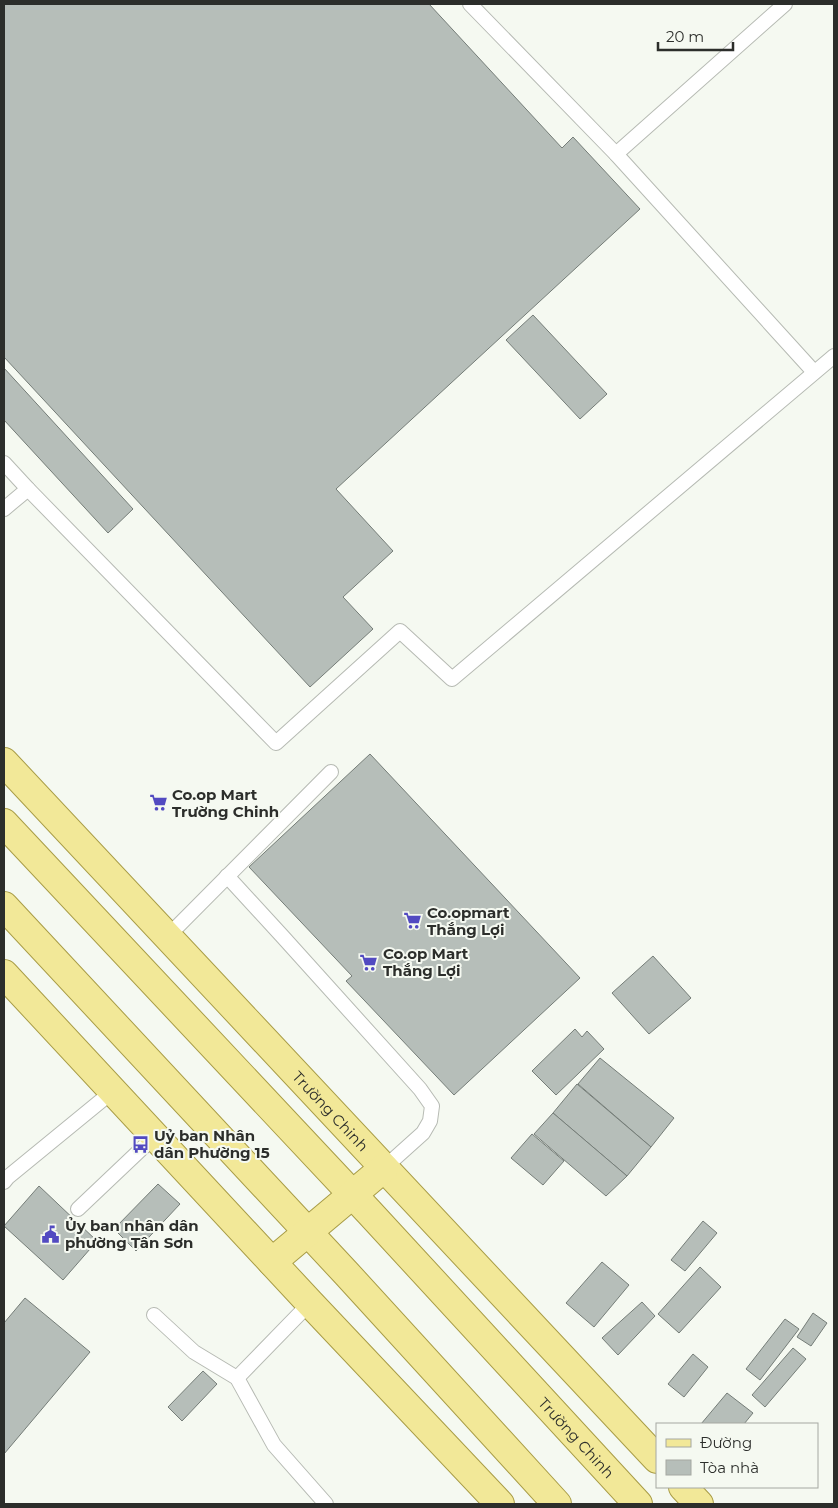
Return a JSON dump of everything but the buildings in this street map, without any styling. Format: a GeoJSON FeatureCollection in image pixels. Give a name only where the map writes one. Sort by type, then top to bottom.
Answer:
{"type":"FeatureCollection","features":[{"type":"Feature","properties":{"kind":"main road","name":"Trường Chinh"},"geometry":{"type":"LineString","coordinates":[[4,762],[656,1458]]}},
{"type":"Feature","properties":{"kind":"main road","name":"Trường Chinh"},"geometry":{"type":"LineString","coordinates":[[4,823],[352,1194],[638,1504]]}},
{"type":"Feature","properties":{"kind":"main road"},"geometry":{"type":"LineString","coordinates":[[4,906],[557,1504]]}},
{"type":"Feature","properties":{"kind":"main road"},"geometry":{"type":"LineString","coordinates":[[4,974],[500,1504]]}},
{"type":"Feature","properties":{"kind":"main road"},"geometry":{"type":"LineString","coordinates":[[272,1262],[384,1168]]}},
{"type":"Feature","properties":{"kind":"main road"},"geometry":{"type":"LineString","coordinates":[[684,1488],[699,1504]]}},
{"type":"Feature","properties":{"kind":"lane"},"geometry":{"type":"LineString","coordinates":[[470,4],[616,154],[814,372]]}},
{"type":"Feature","properties":{"kind":"lane"},"geometry":{"type":"LineString","coordinates":[[616,154],[785,4]]}},
{"type":"Feature","properties":{"kind":"lane"},"geometry":{"type":"LineString","coordinates":[[4,462],[28,490],[276,743],[400,631],[452,679],[834,356]]}},
{"type":"Feature","properties":{"kind":"lane"},"geometry":{"type":"LineString","coordinates":[[4,509],[28,490]]}},
{"type":"Feature","properties":{"kind":"lane"},"geometry":{"type":"LineString","coordinates":[[167,937],[331,772]]}},
{"type":"Feature","properties":{"kind":"lane"},"geometry":{"type":"LineString","coordinates":[[227,876],[420,1089],[432,1106],[430,1121],[423,1133],[384,1168]]}},
{"type":"Feature","properties":{"kind":"lane"},"geometry":{"type":"LineString","coordinates":[[4,1182],[113,1090]]}},
{"type":"Feature","properties":{"kind":"lane"},"geometry":{"type":"LineString","coordinates":[[78,1209],[155,1136]]}},
{"type":"Feature","properties":{"kind":"lane"},"geometry":{"type":"LineString","coordinates":[[237,1378],[310,1303]]}},
{"type":"Feature","properties":{"kind":"lane"},"geometry":{"type":"LineString","coordinates":[[154,1315],[194,1352],[237,1378],[274,1445],[326,1504]]}},
{"type":"Feature","properties":{"kind":"place","name":"Co.op Mart Trường Chinh"},"geometry":{"type":"Point","coordinates":[158,803]}},
{"type":"Feature","properties":{"kind":"place","name":"Co.opmart Thắng Lợi"},"geometry":{"type":"Point","coordinates":[413,921]}},
{"type":"Feature","properties":{"kind":"place","name":"Co.op Mart Thắng Lợi"},"geometry":{"type":"Point","coordinates":[369,962]}},
{"type":"Feature","properties":{"kind":"place","name":"Uỷ ban Nhân dân Phường 15"},"geometry":{"type":"Point","coordinates":[140,1144]}},
{"type":"Feature","properties":{"kind":"place","name":"Ủy ban nhân dân phường Tân Sơn"},"geometry":{"type":"Point","coordinates":[51,1234]}}]}
